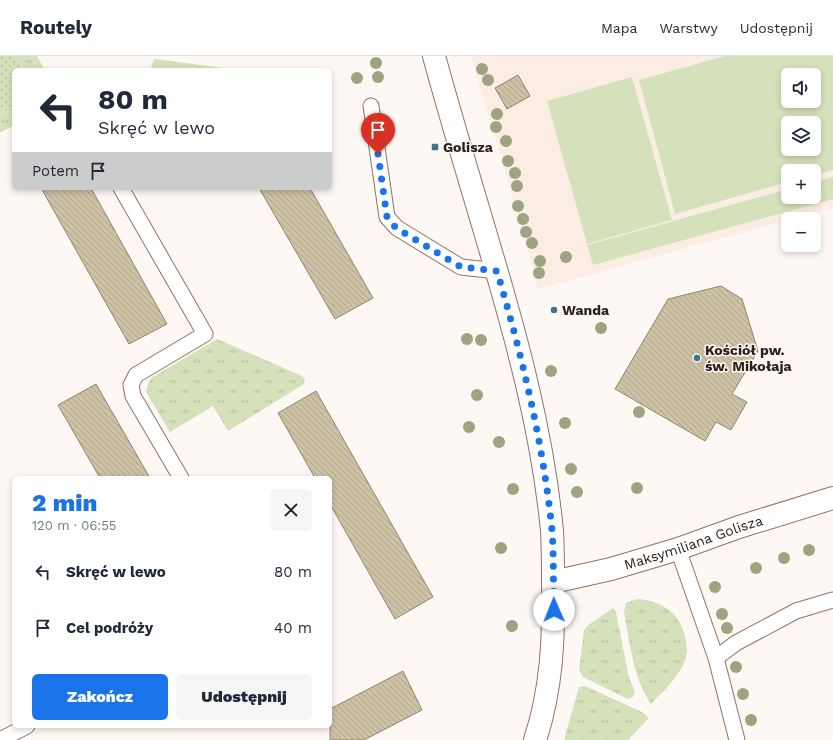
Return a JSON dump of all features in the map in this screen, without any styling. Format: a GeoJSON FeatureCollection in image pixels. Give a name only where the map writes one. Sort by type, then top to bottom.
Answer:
{"type":"FeatureCollection","features":[{"type":"Feature","properties":{"kind":"street"},"geometry":{"type":"LineString","coordinates":[[434,56],[512,325],[527,382],[545,475],[552,532],[554,624],[550,673],[541,721],[534,740]]}},
{"type":"Feature","properties":{"kind":"street","name":"Maksymiliana Golisza"},"geometry":{"type":"LineString","coordinates":[[553,582],[611,568],[678,549],[833,498]]}},
{"type":"Feature","properties":{"kind":"lane"},"geometry":{"type":"LineString","coordinates":[[371,106],[387,217],[396,228],[461,267],[497,271]]}},
{"type":"Feature","properties":{"kind":"lane"},"geometry":{"type":"LineString","coordinates":[[123,190],[205,334],[136,375],[131,385],[132,396],[180,476]]}},
{"type":"Feature","properties":{"kind":"lane"},"geometry":{"type":"LineString","coordinates":[[678,549],[716,658],[737,740]]}},
{"type":"Feature","properties":{"kind":"lane"},"geometry":{"type":"LineString","coordinates":[[716,658],[736,643],[796,611],[833,600]]}},
{"type":"Feature","properties":{"kind":"lane"},"geometry":{"type":"LineString","coordinates":[[0,740],[23,728]]}},
{"type":"Feature","properties":{"kind":"shaded area"},"geometry":{"type":"Polygon","coordinates":[[[471,56],[833,56],[833,208],[818,212],[781,212],[781,222],[538,289],[471,56]]]}},
{"type":"Feature","properties":{"kind":"green space"},"geometry":{"type":"Polygon","coordinates":[[[0,56],[16,56],[23,68],[12,68],[12,106],[0,114],[0,56]]]}},
{"type":"Feature","properties":{"kind":"green space"},"geometry":{"type":"Polygon","coordinates":[[[16,56],[37,56],[44,68],[23,68],[16,56]]]}},
{"type":"Feature","properties":{"kind":"green space"},"geometry":{"type":"Polygon","coordinates":[[[725,56],[833,56],[833,170],[821,173],[821,164],[781,164],[781,184],[675,214],[639,80],[725,56]]]}},
{"type":"Feature","properties":{"kind":"green space"},"geometry":{"type":"Polygon","coordinates":[[[154,59],[224,68],[152,68],[154,59]]]}},
{"type":"Feature","properties":{"kind":"green space"},"geometry":{"type":"Polygon","coordinates":[[[632,77],[672,220],[587,244],[547,101],[632,77]]]}},
{"type":"Feature","properties":{"kind":"green space"},"geometry":{"type":"Polygon","coordinates":[[[12,106],[12,126],[0,133],[0,114],[12,106]]]}},
{"type":"Feature","properties":{"kind":"green space"},"geometry":{"type":"Polygon","coordinates":[[[833,177],[833,199],[821,202],[821,180],[833,177]]]}},
{"type":"Feature","properties":{"kind":"green space"},"geometry":{"type":"Polygon","coordinates":[[[781,191],[781,204],[815,204],[781,212],[781,213],[593,265],[587,245],[781,191]]]}},
{"type":"Feature","properties":{"kind":"green space"},"geometry":{"type":"Polygon","coordinates":[[[217,339],[302,376],[305,380],[304,384],[228,431],[213,406],[170,432],[146,392],[151,378],[217,339]]]}},
{"type":"Feature","properties":{"kind":"green space"},"geometry":{"type":"Polygon","coordinates":[[[638,599],[659,604],[673,613],[683,629],[687,650],[684,663],[678,674],[651,704],[640,683],[636,671],[630,648],[624,612],[626,603],[638,599]]]}},
{"type":"Feature","properties":{"kind":"green space"},"geometry":{"type":"Polygon","coordinates":[[[613,608],[616,612],[629,678],[635,691],[633,697],[628,699],[583,677],[579,670],[584,630],[588,625],[613,608]]]}},
{"type":"Feature","properties":{"kind":"green space"},"geometry":{"type":"Polygon","coordinates":[[[585,686],[642,712],[649,718],[628,740],[564,740],[579,687],[585,686]]]}},
{"type":"Feature","properties":{"kind":"building"},"geometry":{"type":"Polygon","coordinates":[[[518,75],[530,96],[507,109],[495,88],[518,75]]]}},
{"type":"Feature","properties":{"kind":"building"},"geometry":{"type":"Polygon","coordinates":[[[42,190],[92,190],[167,324],[129,344],[42,190]]]}},
{"type":"Feature","properties":{"kind":"building"},"geometry":{"type":"Polygon","coordinates":[[[260,190],[311,190],[373,298],[335,319],[260,190]]]}},
{"type":"Feature","properties":{"kind":"building","name":"Kościół pw. św. Mikołaja"},"geometry":{"type":"Polygon","coordinates":[[[721,286],[742,299],[758,351],[732,394],[747,402],[731,430],[716,422],[705,441],[615,389],[668,299],[721,286]]]}},
{"type":"Feature","properties":{"kind":"building"},"geometry":{"type":"Polygon","coordinates":[[[96,384],[149,476],[99,476],[58,405],[96,384]]]}},
{"type":"Feature","properties":{"kind":"building"},"geometry":{"type":"Polygon","coordinates":[[[316,391],[433,597],[395,619],[332,508],[332,476],[314,476],[278,413],[316,391]]]}},
{"type":"Feature","properties":{"kind":"building"},"geometry":{"type":"Polygon","coordinates":[[[403,671],[422,710],[364,740],[330,740],[330,728],[332,728],[332,708],[403,671]]]}},
{"type":"Feature","properties":{"kind":"place","name":"Golisza"},"geometry":{"type":"Point","coordinates":[435,147]}},
{"type":"Feature","properties":{"kind":"place","name":"Wanda"},"geometry":{"type":"Point","coordinates":[554,310]}},
{"type":"Feature","properties":{"kind":"place","name":"Kościół pw. św. Mikołaja"},"geometry":{"type":"Point","coordinates":[697,358]}},
{"type":"Feature","properties":{"kind":"route"},"geometry":{"type":"LineString","coordinates":[[378,154],[387,217],[396,228],[461,267],[497,271],[527,382],[545,475],[552,532],[554,610]]}}]}
